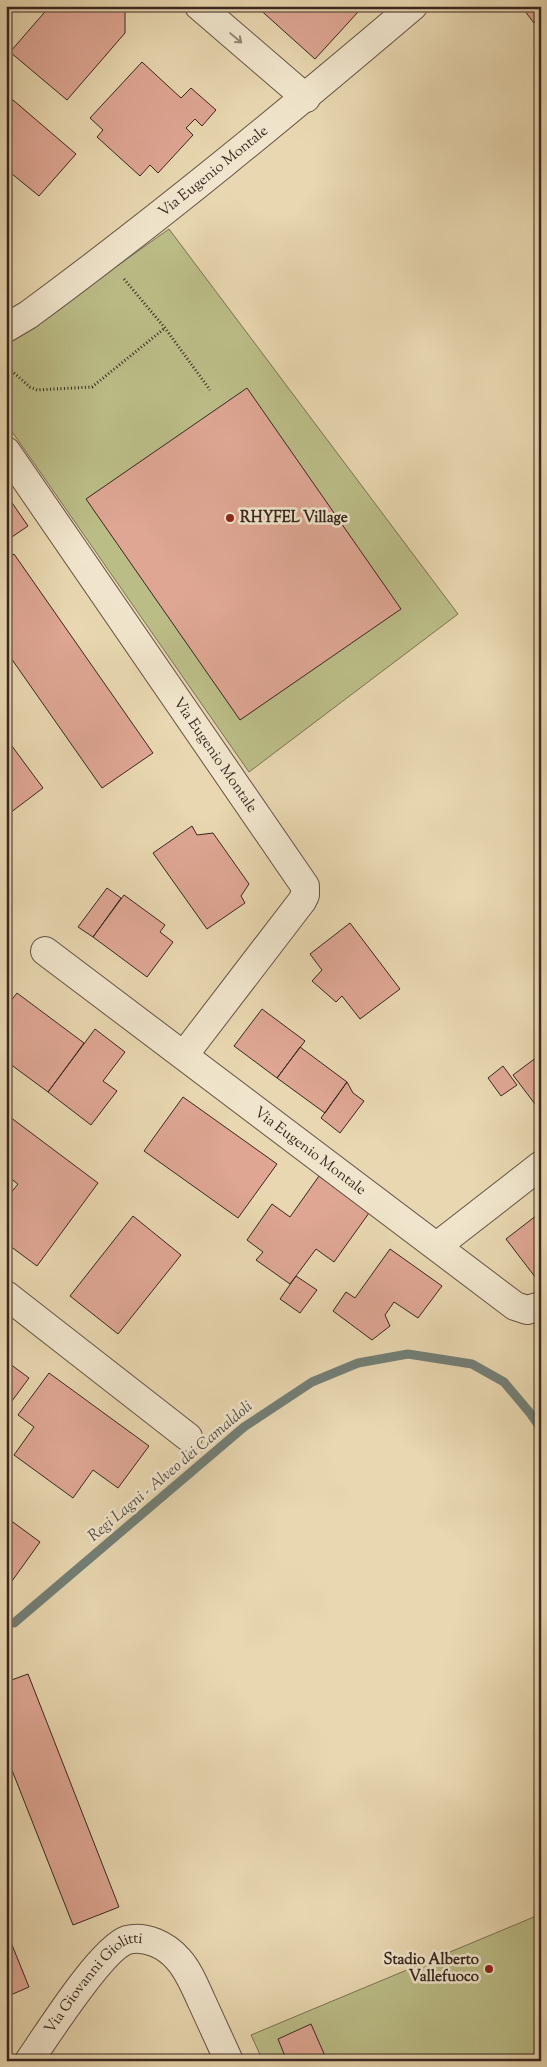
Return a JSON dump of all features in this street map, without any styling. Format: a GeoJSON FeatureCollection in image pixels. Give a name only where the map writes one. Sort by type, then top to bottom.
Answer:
{"type":"FeatureCollection","features":[{"type":"Feature","properties":{"kind":"street"},"geometry":{"type":"LineString","coordinates":[[199,6],[306,98]]}},
{"type":"Feature","properties":{"kind":"street","name":"Via Eugenio Montale"},"geometry":{"type":"LineString","coordinates":[[6,328],[28,316],[107,257],[306,98],[413,6]]}},
{"type":"Feature","properties":{"kind":"street","name":"Via Eugenio Montale"},"geometry":{"type":"LineString","coordinates":[[6,452],[305,886],[305,895],[302,901],[184,1055]]}},
{"type":"Feature","properties":{"kind":"street","name":"Via Eugenio Montale"},"geometry":{"type":"LineString","coordinates":[[45,951],[514,1306],[526,1310],[541,1306]]}},
{"type":"Feature","properties":{"kind":"street"},"geometry":{"type":"LineString","coordinates":[[437,1246],[541,1165]]}},
{"type":"Feature","properties":{"kind":"street"},"geometry":{"type":"LineString","coordinates":[[6,1295],[188,1437]]}},
{"type":"Feature","properties":{"kind":"street","name":"Via Giovanni Giolitti"},"geometry":{"type":"LineString","coordinates":[[29,2061],[94,1968],[110,1952],[126,1941],[143,1938],[166,1949],[177,1958],[189,1974],[229,2061]]}},
{"type":"Feature","properties":{"kind":"path"},"geometry":{"type":"LineString","coordinates":[[107,257],[165,328],[210,390]]}},
{"type":"Feature","properties":{"kind":"path"},"geometry":{"type":"LineString","coordinates":[[6,366],[30,387],[37,390],[92,387],[165,328]]}},
{"type":"Feature","properties":{"kind":"green space","name":"RHYFEL Village"},"geometry":{"type":"Polygon","coordinates":[[[169,229],[458,614],[249,772],[6,423],[6,345],[169,229]]]}},
{"type":"Feature","properties":{"kind":"green space","name":"Stadio Alberto Vallefuoco"},"geometry":{"type":"Polygon","coordinates":[[[541,1914],[541,2061],[263,2061],[251,2035],[541,1914]]]}},
{"type":"Feature","properties":{"kind":"building"},"geometry":{"type":"Polygon","coordinates":[[[50,6],[125,6],[125,33],[67,100],[10,52],[50,6]]]}},
{"type":"Feature","properties":{"kind":"building"},"geometry":{"type":"Polygon","coordinates":[[[256,6],[351,6],[358,12],[315,59],[256,6]]]}},
{"type":"Feature","properties":{"kind":"building"},"geometry":{"type":"Polygon","coordinates":[[[521,6],[541,6],[541,17],[534,23],[521,6]]]}},
{"type":"Feature","properties":{"kind":"building"},"geometry":{"type":"Polygon","coordinates":[[[142,62],[181,98],[191,88],[216,110],[202,126],[195,119],[186,128],[193,135],[158,173],[150,165],[140,176],[97,137],[103,130],[90,118],[142,62]]]}},
{"type":"Feature","properties":{"kind":"building"},"geometry":{"type":"Polygon","coordinates":[[[6,94],[76,154],[39,196],[6,169],[6,94]]]}},
{"type":"Feature","properties":{"kind":"building"},"geometry":{"type":"Polygon","coordinates":[[[247,388],[401,609],[240,720],[86,499],[247,388]]]}},
{"type":"Feature","properties":{"kind":"building"},"geometry":{"type":"Polygon","coordinates":[[[6,494],[28,526],[6,541],[6,494]]]}},
{"type":"Feature","properties":{"kind":"building"},"geometry":{"type":"Polygon","coordinates":[[[14,554],[153,753],[102,788],[6,651],[6,560],[14,554]]]}},
{"type":"Feature","properties":{"kind":"building"},"geometry":{"type":"Polygon","coordinates":[[[6,738],[43,788],[6,816],[6,738]]]}},
{"type":"Feature","properties":{"kind":"building"},"geometry":{"type":"Polygon","coordinates":[[[192,826],[197,835],[213,833],[249,884],[241,896],[245,903],[207,929],[153,853],[192,826]]]}},
{"type":"Feature","properties":{"kind":"building"},"geometry":{"type":"Polygon","coordinates":[[[107,888],[121,898],[93,937],[78,927],[107,888]]]}},
{"type":"Feature","properties":{"kind":"building"},"geometry":{"type":"Polygon","coordinates":[[[124,895],[165,925],[160,932],[173,942],[147,977],[93,937],[124,895]]]}},
{"type":"Feature","properties":{"kind":"building"},"geometry":{"type":"Polygon","coordinates":[[[350,923],[400,989],[360,1019],[342,996],[336,1002],[312,981],[322,970],[310,954],[350,923]]]}},
{"type":"Feature","properties":{"kind":"building"},"geometry":{"type":"Polygon","coordinates":[[[17,993],[84,1043],[48,1092],[6,1061],[6,1007],[17,993]]]}},
{"type":"Feature","properties":{"kind":"building"},"geometry":{"type":"Polygon","coordinates":[[[262,1009],[305,1041],[277,1078],[234,1046],[262,1009]]]}},
{"type":"Feature","properties":{"kind":"building"},"geometry":{"type":"Polygon","coordinates":[[[95,1029],[125,1052],[103,1081],[117,1091],[91,1125],[48,1092],[95,1029]]]}},
{"type":"Feature","properties":{"kind":"building"},"geometry":{"type":"Polygon","coordinates":[[[300,1047],[347,1082],[325,1113],[277,1078],[300,1047]]]}},
{"type":"Feature","properties":{"kind":"building"},"geometry":{"type":"Polygon","coordinates":[[[541,1054],[541,1112],[513,1075],[541,1054]]]}},
{"type":"Feature","properties":{"kind":"building"},"geometry":{"type":"Polygon","coordinates":[[[503,1066],[517,1085],[501,1096],[488,1078],[503,1066]]]}},
{"type":"Feature","properties":{"kind":"building"},"geometry":{"type":"Polygon","coordinates":[[[347,1082],[353,1093],[364,1101],[340,1133],[321,1118],[347,1082]]]}},
{"type":"Feature","properties":{"kind":"building"},"geometry":{"type":"Polygon","coordinates":[[[183,1097],[277,1164],[238,1218],[144,1151],[183,1097]]]}},
{"type":"Feature","properties":{"kind":"building"},"geometry":{"type":"Polygon","coordinates":[[[6,1114],[98,1183],[37,1266],[6,1243],[6,1199],[18,1184],[6,1175],[6,1114]]]}},
{"type":"Feature","properties":{"kind":"building"},"geometry":{"type":"Polygon","coordinates":[[[319,1176],[369,1213],[334,1262],[316,1249],[290,1284],[256,1260],[263,1252],[247,1240],[272,1204],[290,1217],[319,1176]]]}},
{"type":"Feature","properties":{"kind":"building"},"geometry":{"type":"Polygon","coordinates":[[[541,1212],[541,1281],[539,1282],[506,1239],[541,1212]]]}},
{"type":"Feature","properties":{"kind":"building"},"geometry":{"type":"Polygon","coordinates":[[[133,1216],[181,1255],[118,1334],[70,1296],[133,1216]]]}},
{"type":"Feature","properties":{"kind":"building"},"geometry":{"type":"Polygon","coordinates":[[[390,1249],[442,1286],[418,1318],[394,1302],[385,1315],[390,1326],[372,1340],[333,1311],[346,1292],[355,1298],[390,1249]]]}},
{"type":"Feature","properties":{"kind":"building"},"geometry":{"type":"Polygon","coordinates":[[[296,1276],[317,1290],[300,1313],[280,1299],[296,1276]]]}},
{"type":"Feature","properties":{"kind":"building"},"geometry":{"type":"Polygon","coordinates":[[[6,1361],[29,1378],[6,1409],[6,1361]]]}},
{"type":"Feature","properties":{"kind":"building"},"geometry":{"type":"Polygon","coordinates":[[[49,1373],[149,1446],[118,1488],[93,1470],[73,1498],[14,1455],[34,1427],[18,1415],[49,1373]]]}},
{"type":"Feature","properties":{"kind":"building"},"geometry":{"type":"Polygon","coordinates":[[[6,1517],[40,1542],[12,1581],[6,1577],[6,1517]]]}},
{"type":"Feature","properties":{"kind":"building"},"geometry":{"type":"Polygon","coordinates":[[[28,1674],[119,1907],[73,1925],[6,1755],[6,1682],[28,1674]]]}},
{"type":"Feature","properties":{"kind":"building"},"geometry":{"type":"Polygon","coordinates":[[[6,1930],[29,1987],[6,1997],[6,1930]]]}},
{"type":"Feature","properties":{"kind":"building"},"geometry":{"type":"Polygon","coordinates":[[[311,2024],[325,2056],[314,2061],[287,2061],[278,2039],[311,2024]]]}},
{"type":"Feature","properties":{"kind":"waterway","name":"Regi Lagni - Alveo dei Camaldoli"},"geometry":{"type":"LineString","coordinates":[[14,1623],[244,1427],[312,1382],[358,1363],[408,1354],[472,1364],[504,1382],[541,1429]]}},
{"type":"Feature","properties":{"kind":"place","name":"RHYFEL Village"},"geometry":{"type":"Point","coordinates":[230,518]}},
{"type":"Feature","properties":{"kind":"place","name":"Stadio Alberto Vallefuoco"},"geometry":{"type":"Point","coordinates":[489,1969]}}]}
